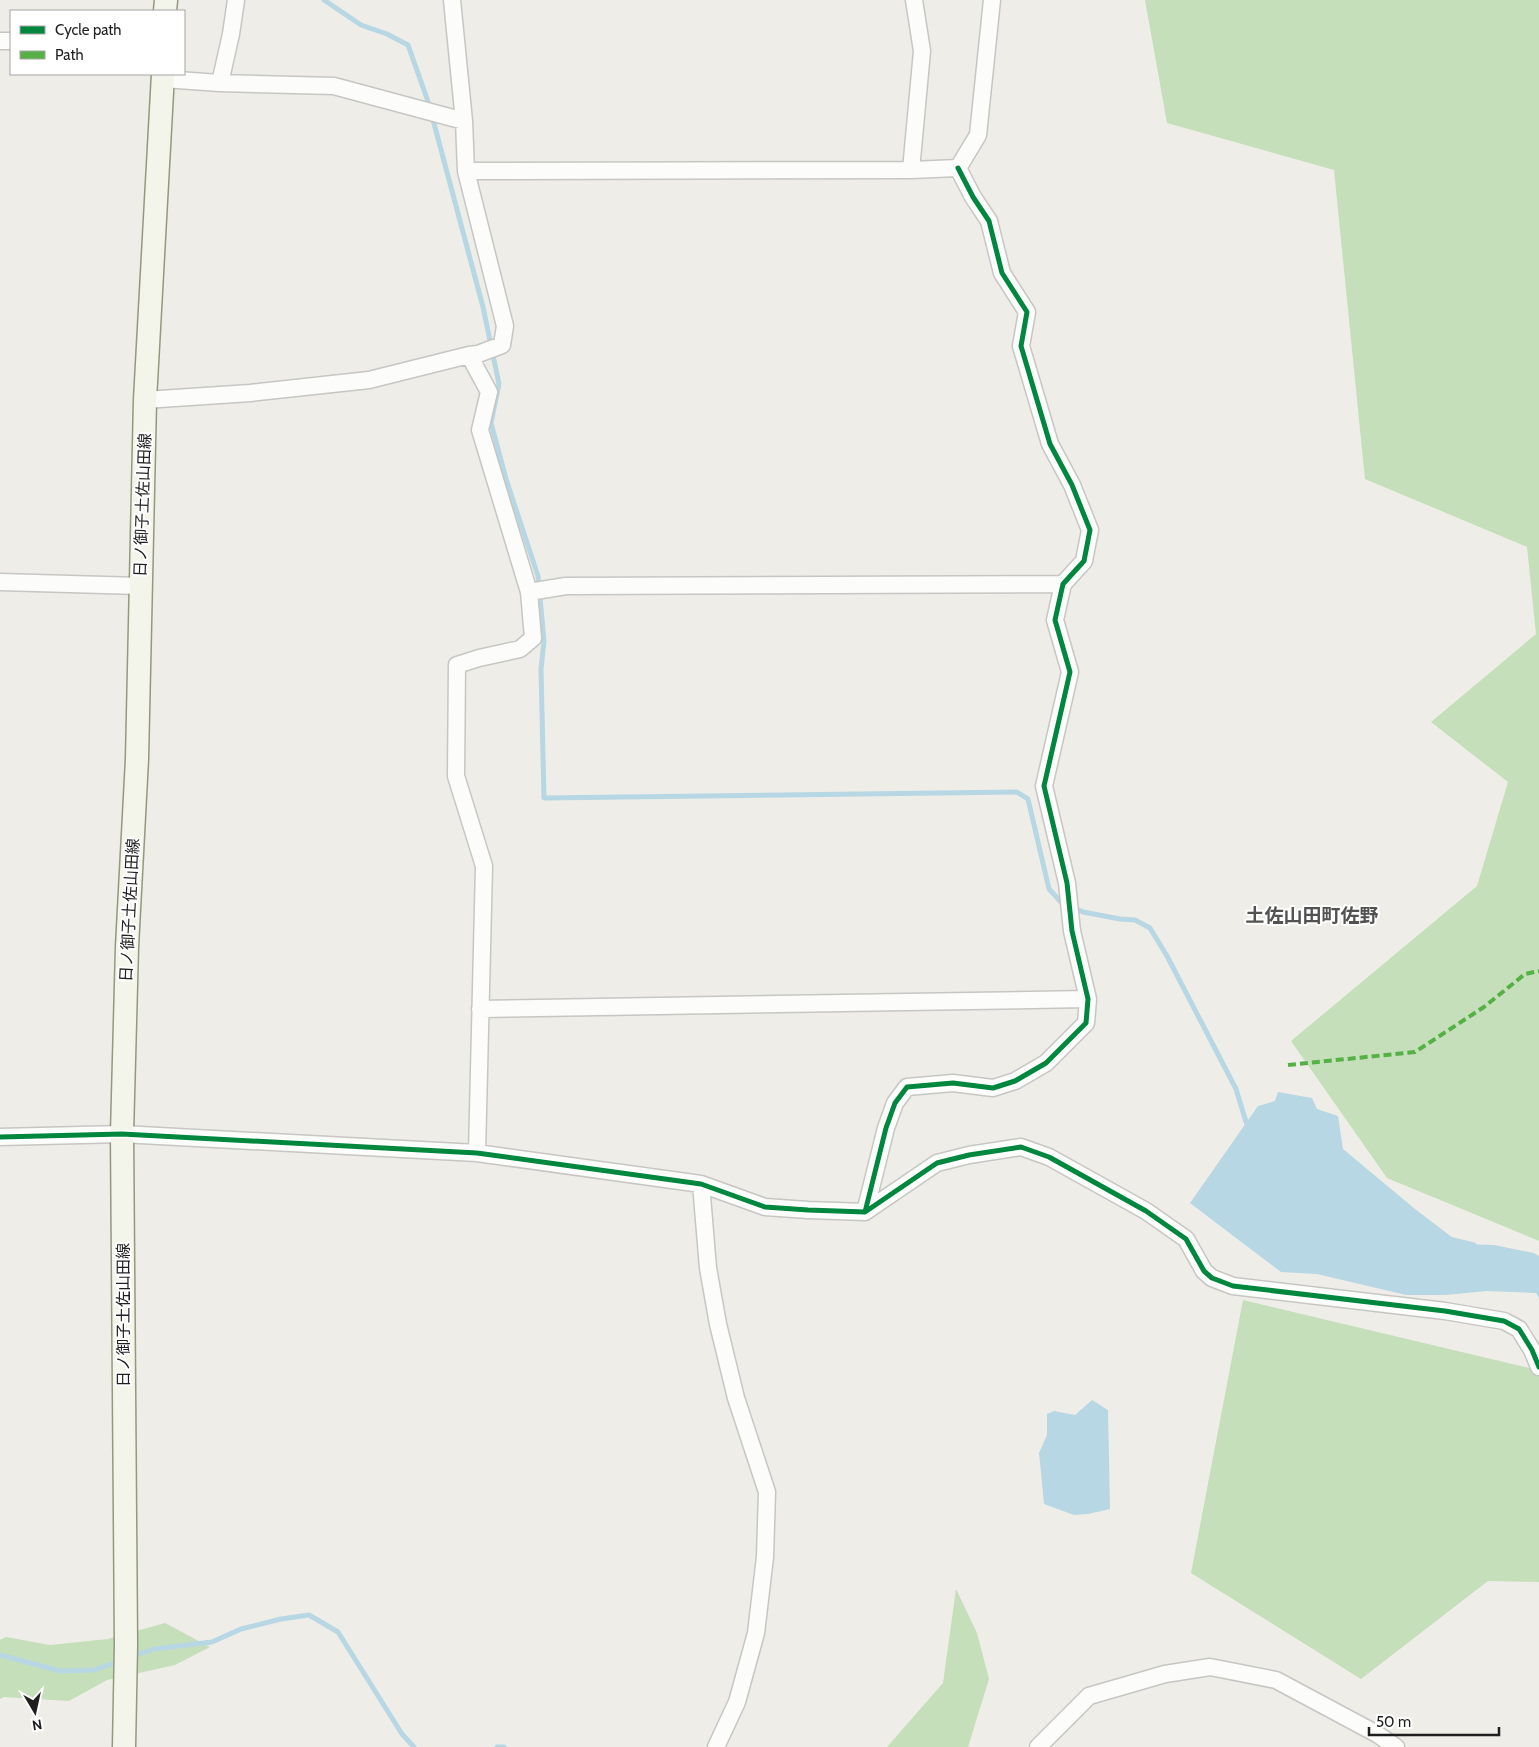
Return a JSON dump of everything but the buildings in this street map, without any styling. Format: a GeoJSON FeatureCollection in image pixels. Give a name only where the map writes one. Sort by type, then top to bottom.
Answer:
{"type":"FeatureCollection","features":[{"type":"Feature","properties":{"kind":"main road","name":"日ノ御子土佐山田線"},"geometry":{"type":"LineString","coordinates":[[124,1747],[126,1645],[122,1134],[127,947],[136,759],[145,400],[163,76]]}},
{"type":"Feature","properties":{"kind":"street"},"geometry":{"type":"LineString","coordinates":[[220,83],[231,34],[236,0]]}},
{"type":"Feature","properties":{"kind":"street"},"geometry":{"type":"LineString","coordinates":[[145,400],[250,393],[369,380],[474,354],[502,345],[505,326],[466,171],[464,121],[452,0]]}},
{"type":"Feature","properties":{"kind":"street"},"geometry":{"type":"LineString","coordinates":[[911,170],[922,52],[914,0]]}},
{"type":"Feature","properties":{"kind":"street"},"geometry":{"type":"LineString","coordinates":[[958,168],[978,135],[992,0]]}},
{"type":"Feature","properties":{"kind":"street"},"geometry":{"type":"LineString","coordinates":[[163,76],[220,83],[334,86],[464,121]]}},
{"type":"Feature","properties":{"kind":"street"},"geometry":{"type":"LineString","coordinates":[[466,171],[911,170],[958,168]]}},
{"type":"Feature","properties":{"kind":"street"},"geometry":{"type":"LineString","coordinates":[[865,1212],[886,1128],[895,1104],[907,1087],[953,1083],[993,1088],[1015,1081],[1046,1063],[1086,1023],[1088,999],[1072,931],[1067,883],[1044,786],[1070,672],[1055,620],[1063,584],[1084,561],[1090,530],[1072,485],[1050,444],[1021,346],[1027,312],[1002,273],[990,221],[973,197],[958,168]]}},
{"type":"Feature","properties":{"kind":"street"},"geometry":{"type":"LineString","coordinates":[[474,354],[489,392],[480,430],[529,592],[533,638],[520,649],[457,664],[456,776],[484,866],[477,1153]]}},
{"type":"Feature","properties":{"kind":"street"},"geometry":{"type":"LineString","coordinates":[[0,582],[140,586]]}},
{"type":"Feature","properties":{"kind":"street"},"geometry":{"type":"LineString","coordinates":[[529,592],[566,586],[1063,584]]}},
{"type":"Feature","properties":{"kind":"street"},"geometry":{"type":"LineString","coordinates":[[480,1009],[1088,999]]}},
{"type":"Feature","properties":{"kind":"street"},"geometry":{"type":"LineString","coordinates":[[0,1136],[122,1134],[477,1153],[700,1184],[765,1207],[865,1212],[938,1163],[969,1155],[1021,1147],[1049,1157],[1146,1211],[1186,1239],[1204,1271],[1212,1278],[1233,1286],[1445,1311],[1504,1321],[1519,1329],[1539,1366]]}},
{"type":"Feature","properties":{"kind":"street"},"geometry":{"type":"LineString","coordinates":[[700,1184],[708,1268],[718,1324],[736,1398],[767,1492],[765,1557],[756,1633],[737,1702],[716,1747]]}},
{"type":"Feature","properties":{"kind":"street"},"geometry":{"type":"LineString","coordinates":[[1038,1747],[1089,1696],[1165,1674],[1210,1667],[1276,1680],[1378,1734],[1396,1747]]}},
{"type":"Feature","properties":{"kind":"green space"},"geometry":{"type":"Polygon","coordinates":[[[1145,0],[1539,0],[1539,1241],[1387,1178],[1291,1041],[1477,886],[1508,782],[1431,722],[1536,634],[1527,547],[1365,479],[1334,170],[1167,123],[1145,0]]]}},
{"type":"Feature","properties":{"kind":"green space"},"geometry":{"type":"Polygon","coordinates":[[[1243,1300],[1533,1369],[1539,1361],[1539,1582],[1488,1581],[1361,1679],[1191,1573],[1243,1300]]]}},
{"type":"Feature","properties":{"kind":"green space"},"geometry":{"type":"Polygon","coordinates":[[[956,1589],[977,1633],[989,1679],[968,1747],[887,1747],[943,1683],[956,1589]]]}},
{"type":"Feature","properties":{"kind":"green space"},"geometry":{"type":"Polygon","coordinates":[[[165,1623],[210,1647],[175,1665],[107,1680],[69,1701],[4,1697],[0,1699],[0,1640],[6,1637],[50,1645],[108,1639],[165,1623]]]}},
{"type":"Feature","properties":{"kind":"water"},"geometry":{"type":"Polygon","coordinates":[[[1278,1092],[1312,1098],[1317,1109],[1338,1116],[1343,1149],[1415,1209],[1461,1244],[1494,1245],[1534,1253],[1539,1256],[1539,1298],[1536,1293],[1487,1291],[1445,1295],[1406,1295],[1317,1274],[1281,1272],[1190,1203],[1258,1106],[1275,1101],[1278,1092]]]}},
{"type":"Feature","properties":{"kind":"water"},"geometry":{"type":"Polygon","coordinates":[[[1092,1400],[1108,1410],[1110,1509],[1074,1515],[1044,1504],[1039,1453],[1047,1435],[1047,1414],[1054,1411],[1075,1415],[1092,1400]]]}},
{"type":"Feature","properties":{"kind":"waterway"},"geometry":{"type":"LineString","coordinates":[[324,0],[361,25],[387,34],[408,45],[430,107]]}},
{"type":"Feature","properties":{"kind":"waterway"},"geometry":{"type":"LineString","coordinates":[[432,116],[483,307],[499,384],[491,423],[506,479],[538,576],[544,641],[541,669],[544,798],[1017,792],[1028,799],[1049,889],[1061,902],[1083,912],[1135,920],[1150,928],[1167,956],[1236,1089],[1249,1128]]}},
{"type":"Feature","properties":{"kind":"waterway"},"geometry":{"type":"LineString","coordinates":[[1453,1240],[1474,1245]]}},
{"type":"Feature","properties":{"kind":"waterway"},"geometry":{"type":"LineString","coordinates":[[133,1656],[154,1649],[212,1642],[241,1629],[281,1619],[309,1615],[338,1632],[402,1734],[414,1747]]}},
{"type":"Feature","properties":{"kind":"waterway"},"geometry":{"type":"LineString","coordinates":[[0,1655],[60,1671],[94,1670],[120,1661]]}},
{"type":"Feature","properties":{"kind":"waterway"},"geometry":{"type":"LineString","coordinates":[[497,1747],[504,1747]]}},
{"type":"Feature","properties":{"kind":"marked path"},"geometry":{"type":"LineString","coordinates":[[1288,1065],[1415,1052],[1484,1007],[1525,974],[1539,971]]}},
{"type":"Feature","properties":{"kind":"cycle path"},"geometry":{"type":"LineString","coordinates":[[865,1212],[886,1128],[895,1103],[907,1087],[953,1083],[993,1088],[1015,1081],[1046,1063],[1086,1023],[1088,999],[1072,931],[1067,883],[1044,786],[1070,672],[1055,620],[1063,584],[1084,561],[1090,530],[1072,485],[1050,444],[1021,346],[1027,312],[1002,273],[989,221],[973,197],[958,168]]}},
{"type":"Feature","properties":{"kind":"cycle path"},"geometry":{"type":"LineString","coordinates":[[0,1137],[122,1134],[477,1153],[701,1184],[765,1207],[865,1212],[937,1163],[969,1155],[1021,1147],[1049,1157],[1146,1211],[1186,1239],[1204,1271],[1212,1278],[1233,1286],[1445,1311],[1504,1321],[1519,1329],[1532,1350],[1539,1367]]}},
{"type":"Feature","properties":{"kind":"district","name":"土佐山田町佐野"},"geometry":{"type":"Point","coordinates":[1312,915]}}]}
